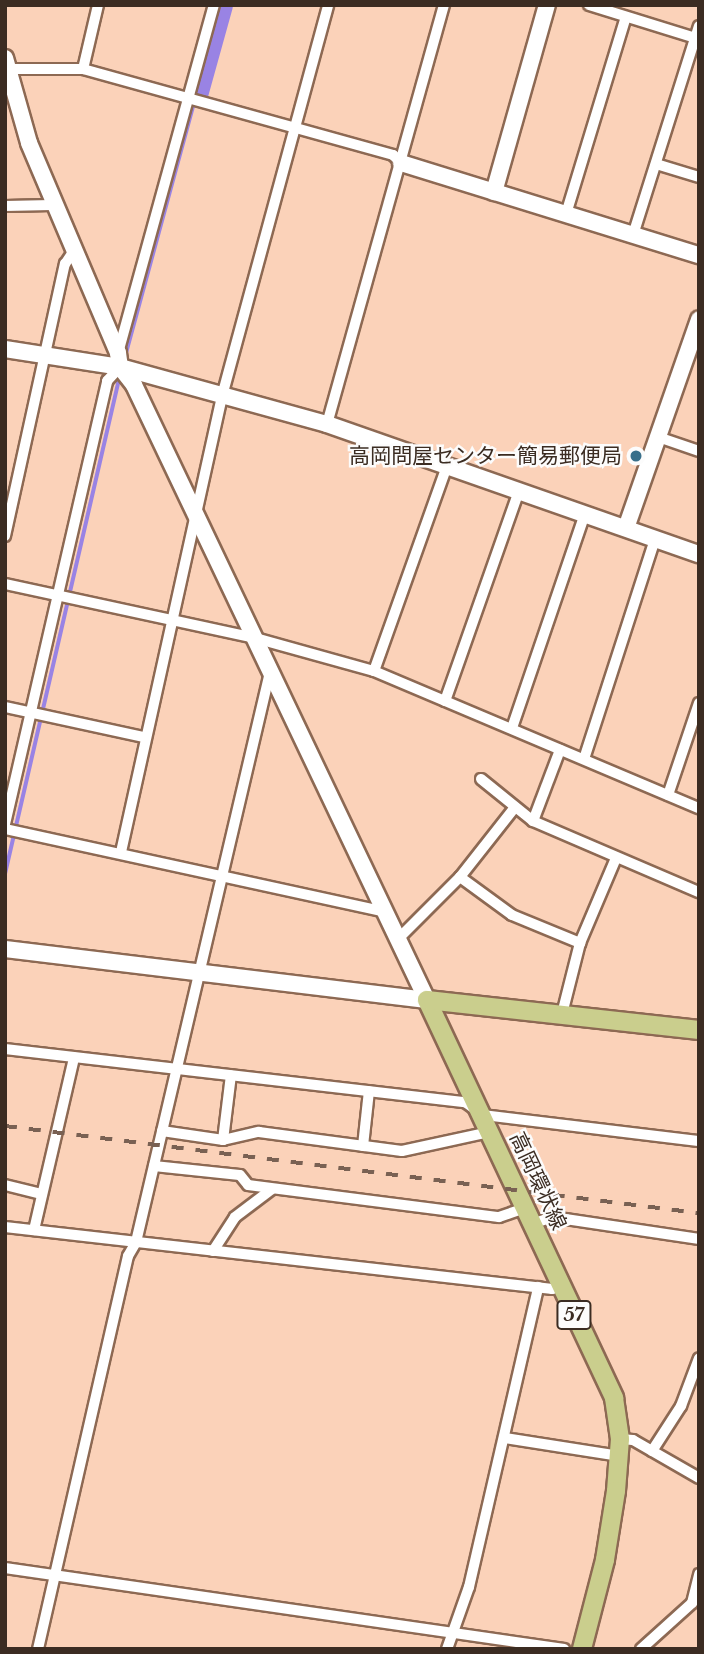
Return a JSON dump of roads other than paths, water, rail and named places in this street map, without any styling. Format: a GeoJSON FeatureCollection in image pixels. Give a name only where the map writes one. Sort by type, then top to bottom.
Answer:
{"type":"FeatureCollection","features":[{"type":"Feature","properties":{"kind":"main road"},"geometry":{"type":"LineString","coordinates":[[427,1000],[699,1030]]}},
{"type":"Feature","properties":{"kind":"main road","name":"高岡環状線"},"geometry":{"type":"LineString","coordinates":[[427,1000],[614,1398],[620,1448],[606,1560],[582,1649]]}},
{"type":"Feature","properties":{"kind":"street"},"geometry":{"type":"LineString","coordinates":[[83,69],[98,5]]}},
{"type":"Feature","properties":{"kind":"street"},"geometry":{"type":"LineString","coordinates":[[214,5],[123,367],[107,381],[6,827],[385,912]]}},
{"type":"Feature","properties":{"kind":"street"},"geometry":{"type":"LineString","coordinates":[[121,852],[194,509],[328,5]]}},
{"type":"Feature","properties":{"kind":"street"},"geometry":{"type":"LineString","coordinates":[[327,424],[444,5]]}},
{"type":"Feature","properties":{"kind":"street"},"geometry":{"type":"LineString","coordinates":[[494,192],[547,5]]}},
{"type":"Feature","properties":{"kind":"street"},"geometry":{"type":"LineString","coordinates":[[589,5],[697,38]]}},
{"type":"Feature","properties":{"kind":"street"},"geometry":{"type":"LineString","coordinates":[[566,214],[626,17]]}},
{"type":"Feature","properties":{"kind":"street"},"geometry":{"type":"LineString","coordinates":[[633,235],[699,26]]}},
{"type":"Feature","properties":{"kind":"street"},"geometry":{"type":"LineString","coordinates":[[427,1000],[271,669],[123,367],[75,249],[52,205],[9,94],[6,64],[83,69],[393,155],[401,163],[699,255]]}},
{"type":"Feature","properties":{"kind":"street"},"geometry":{"type":"LineString","coordinates":[[656,164],[699,177]]}},
{"type":"Feature","properties":{"kind":"street"},"geometry":{"type":"LineString","coordinates":[[5,206],[52,205]]}},
{"type":"Feature","properties":{"kind":"street"},"geometry":{"type":"LineString","coordinates":[[5,536],[65,264],[75,249]]}},
{"type":"Feature","properties":{"kind":"street"},"geometry":{"type":"LineString","coordinates":[[626,528],[658,437],[694,351],[699,319]]}},
{"type":"Feature","properties":{"kind":"street"},"geometry":{"type":"LineString","coordinates":[[5,349],[123,367],[327,424],[699,554]]}},
{"type":"Feature","properties":{"kind":"street"},"geometry":{"type":"LineString","coordinates":[[658,437],[699,451]]}},
{"type":"Feature","properties":{"kind":"street"},"geometry":{"type":"LineString","coordinates":[[374,671],[447,466]]}},
{"type":"Feature","properties":{"kind":"street"},"geometry":{"type":"LineString","coordinates":[[445,701],[519,491]]}},
{"type":"Feature","properties":{"kind":"street"},"geometry":{"type":"LineString","coordinates":[[512,728],[585,514]]}},
{"type":"Feature","properties":{"kind":"street"},"geometry":{"type":"LineString","coordinates":[[584,759],[655,539]]}},
{"type":"Feature","properties":{"kind":"street"},"geometry":{"type":"LineString","coordinates":[[5,584],[170,622],[255,638],[374,671],[699,807]]}},
{"type":"Feature","properties":{"kind":"street"},"geometry":{"type":"LineString","coordinates":[[38,1649],[128,1256],[136,1242],[271,669]]}},
{"type":"Feature","properties":{"kind":"street"},"geometry":{"type":"LineString","coordinates":[[667,795],[699,703]]}},
{"type":"Feature","properties":{"kind":"street"},"geometry":{"type":"LineString","coordinates":[[5,707],[144,737]]}},
{"type":"Feature","properties":{"kind":"street"},"geometry":{"type":"LineString","coordinates":[[533,821],[560,750]]}},
{"type":"Feature","properties":{"kind":"street"},"geometry":{"type":"LineString","coordinates":[[481,779],[533,821],[699,892]]}},
{"type":"Feature","properties":{"kind":"street"},"geometry":{"type":"LineString","coordinates":[[397,940],[460,877],[516,807]]}},
{"type":"Feature","properties":{"kind":"street"},"geometry":{"type":"LineString","coordinates":[[562,1014],[580,943],[615,858]]}},
{"type":"Feature","properties":{"kind":"street"},"geometry":{"type":"LineString","coordinates":[[460,877],[512,915],[580,943]]}},
{"type":"Feature","properties":{"kind":"street"},"geometry":{"type":"LineString","coordinates":[[5,949],[200,970],[427,1000]]}},
{"type":"Feature","properties":{"kind":"street"},"geometry":{"type":"LineString","coordinates":[[5,1049],[464,1102],[486,1123]]}},
{"type":"Feature","properties":{"kind":"street"},"geometry":{"type":"LineString","coordinates":[[34,1230],[40,1194],[74,1058]]}},
{"type":"Feature","properties":{"kind":"street"},"geometry":{"type":"LineString","coordinates":[[223,1140],[231,1076]]}},
{"type":"Feature","properties":{"kind":"street"},"geometry":{"type":"LineString","coordinates":[[363,1146],[369,1091]]}},
{"type":"Feature","properties":{"kind":"street"},"geometry":{"type":"LineString","coordinates":[[162,1132],[223,1140],[259,1132],[402,1151],[486,1123],[699,1141]]}},
{"type":"Feature","properties":{"kind":"street"},"geometry":{"type":"LineString","coordinates":[[153,1166],[240,1175],[248,1185],[499,1217],[552,1217],[699,1239]]}},
{"type":"Feature","properties":{"kind":"street"},"geometry":{"type":"LineString","coordinates":[[5,1185],[40,1194]]}},
{"type":"Feature","properties":{"kind":"street"},"geometry":{"type":"LineString","coordinates":[[213,1251],[235,1217],[272,1188]]}},
{"type":"Feature","properties":{"kind":"street"},"geometry":{"type":"LineString","coordinates":[[5,1227],[538,1287],[561,1285]]}},
{"type":"Feature","properties":{"kind":"street"},"geometry":{"type":"LineString","coordinates":[[447,1649],[454,1635],[505,1438],[538,1287]]}},
{"type":"Feature","properties":{"kind":"street"},"geometry":{"type":"LineString","coordinates":[[652,1451],[681,1406],[699,1358]]}},
{"type":"Feature","properties":{"kind":"street"},"geometry":{"type":"LineString","coordinates":[[505,1438],[620,1448],[633,1440],[699,1478]]}},
{"type":"Feature","properties":{"kind":"street"},"geometry":{"type":"LineString","coordinates":[[5,1568],[565,1649]]}},
{"type":"Feature","properties":{"kind":"street"},"geometry":{"type":"LineString","coordinates":[[641,1649],[692,1603],[699,1574]]}},
{"type":"Feature","properties":{"kind":"waterway"},"geometry":{"type":"LineString","coordinates":[[196,95],[221,5]]}},
{"type":"Feature","properties":{"kind":"waterway"},"geometry":{"type":"LineString","coordinates":[[125,357],[196,95]]}},
{"type":"Feature","properties":{"kind":"waterway"},"geometry":{"type":"LineString","coordinates":[[5,874],[120,375]]}},
{"type":"Feature","properties":{"kind":"railway"},"geometry":{"type":"LineString","coordinates":[[5,1126],[699,1213]]}},
{"type":"Feature","properties":{"kind":"place","name":"高岡問屋センター簡易郵便局"},"geometry":{"type":"Point","coordinates":[636,456]}}]}
